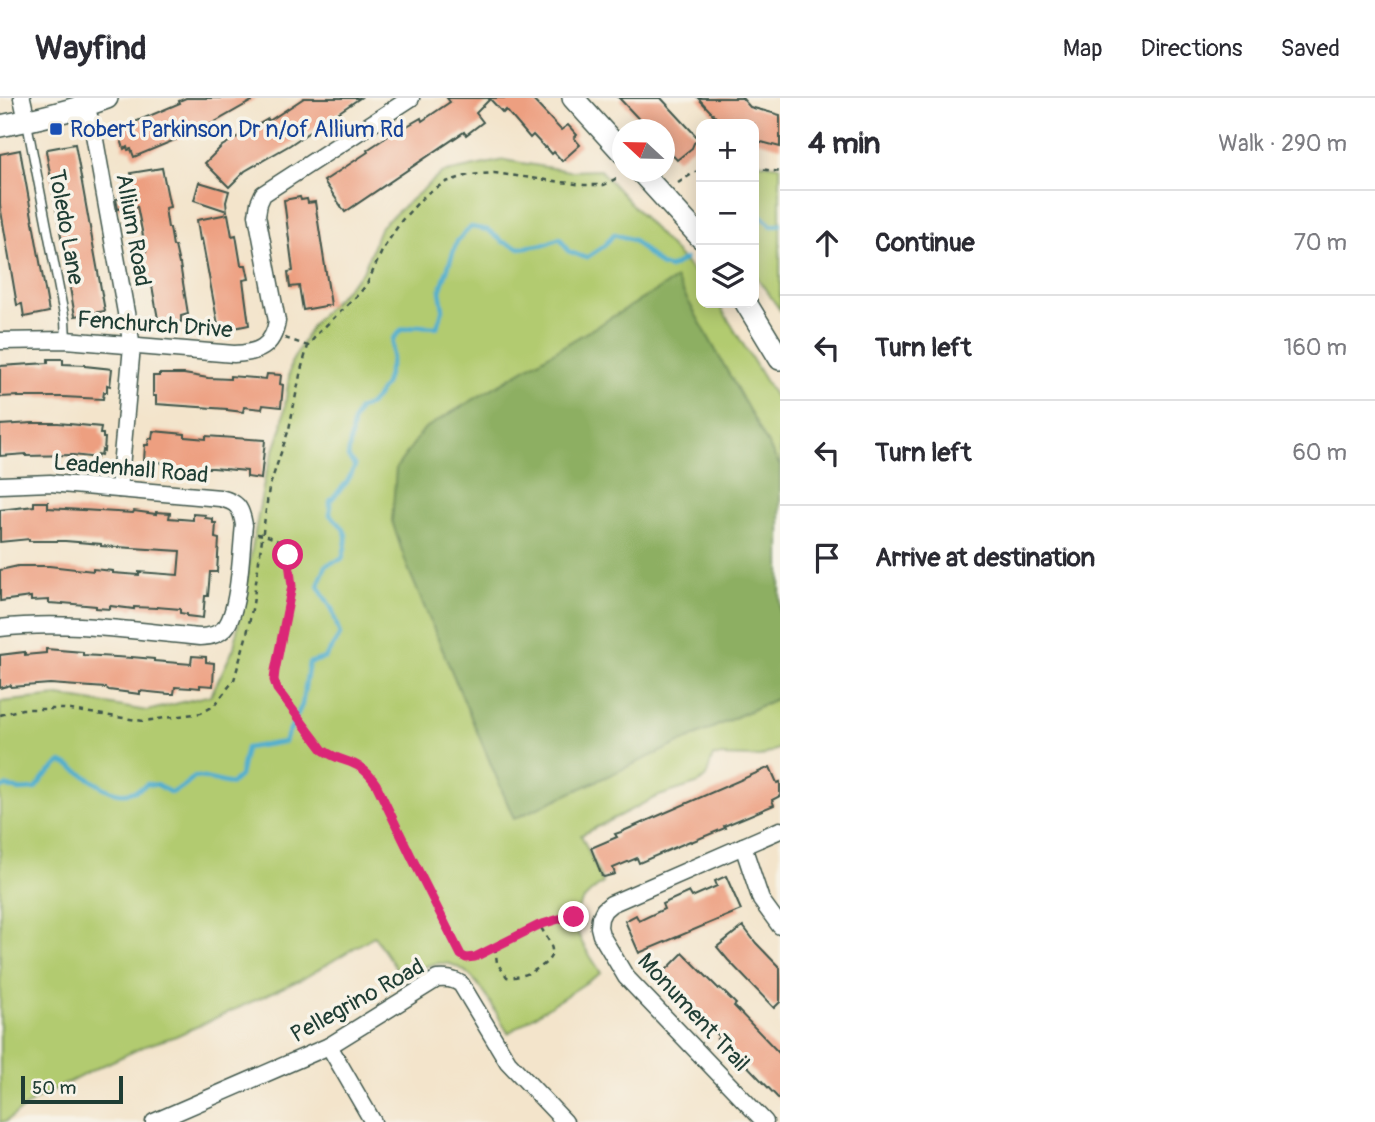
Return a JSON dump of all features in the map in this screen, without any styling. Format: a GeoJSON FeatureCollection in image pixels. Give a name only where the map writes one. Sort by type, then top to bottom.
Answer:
{"type":"FeatureCollection","features":[{"type":"Feature","properties":{"kind":"street"},"geometry":{"type":"LineString","coordinates":[[22,98],[27,121]]}},
{"type":"Feature","properties":{"kind":"street"},"geometry":{"type":"LineString","coordinates":[[0,126],[86,106],[107,98]]}},
{"type":"Feature","properties":{"kind":"street","name":"Fenchurch Drive"},"geometry":{"type":"LineString","coordinates":[[0,341],[66,340],[234,354],[255,352],[272,338],[277,321],[257,215],[264,194],[411,98]]}},
{"type":"Feature","properties":{"kind":"street"},"geometry":{"type":"LineString","coordinates":[[573,98],[612,141]]}},
{"type":"Feature","properties":{"kind":"street","name":"Allium Road"},"geometry":{"type":"LineString","coordinates":[[86,106],[93,129],[132,346],[118,489]]}},
{"type":"Feature","properties":{"kind":"street"},"geometry":{"type":"LineString","coordinates":[[650,182],[695,230]]}},
{"type":"Feature","properties":{"kind":"street"},"geometry":{"type":"LineString","coordinates":[[749,308],[780,359]]}},
{"type":"Feature","properties":{"kind":"street","name":"Leadenhall Road"},"geometry":{"type":"LineString","coordinates":[[0,485],[50,483],[220,498],[232,501],[237,506],[242,513],[244,525],[236,603],[224,629],[212,637],[63,626],[27,625],[0,628]]}},
{"type":"Feature","properties":{"kind":"street"},"geometry":{"type":"LineString","coordinates":[[600,922],[604,910],[611,904],[780,830]]}},
{"type":"Feature","properties":{"kind":"street"},"geometry":{"type":"LineString","coordinates":[[743,846],[761,900],[780,926]]}},
{"type":"Feature","properties":{"kind":"street","name":"Monument Trail"},"geometry":{"type":"LineString","coordinates":[[600,922],[601,935],[626,977],[765,1122]]}},
{"type":"Feature","properties":{"kind":"street","name":"Pellegrino Road"},"geometry":{"type":"LineString","coordinates":[[154,1122],[329,1046],[437,979],[446,978],[461,984],[508,1062],[565,1122]]}},
{"type":"Feature","properties":{"kind":"street"},"geometry":{"type":"LineString","coordinates":[[329,1046],[373,1122]]}},
{"type":"Feature","properties":{"kind":"street"},"geometry":{"type":"LineString","coordinates":[[189,1107],[198,1122]]}},
{"type":"Feature","properties":{"kind":"lane","name":"Toledo Lane"},"geometry":{"type":"LineString","coordinates":[[27,121],[65,320],[66,340]]}},
{"type":"Feature","properties":{"kind":"path"},"geometry":{"type":"LineString","coordinates":[[759,169],[780,172]]}},
{"type":"Feature","properties":{"kind":"path"},"geometry":{"type":"LineString","coordinates":[[678,183],[696,172]]}},
{"type":"Feature","properties":{"kind":"path"},"geometry":{"type":"LineString","coordinates":[[0,715],[22,709],[64,709],[144,721],[201,713],[214,706],[234,680],[253,604],[269,488],[289,429],[308,346],[367,284],[383,249],[402,220],[426,194],[446,181],[469,174],[494,173],[584,185],[604,185],[612,181]]}},
{"type":"Feature","properties":{"kind":"path"},"geometry":{"type":"LineString","coordinates":[[281,336],[308,346]]}},
{"type":"Feature","properties":{"kind":"path"},"geometry":{"type":"LineString","coordinates":[[256,534],[278,541],[288,555],[292,586],[275,671],[277,689],[323,750],[333,757],[357,764],[376,784],[461,955],[470,958],[539,925],[559,919],[574,917],[600,922]]}},
{"type":"Feature","properties":{"kind":"path"},"geometry":{"type":"LineString","coordinates":[[495,947],[497,963],[505,975],[511,979],[518,978],[544,965],[552,956],[552,949],[539,925]]}},
{"type":"Feature","properties":{"kind":"green space"},"geometry":{"type":"Polygon","coordinates":[[[504,160],[569,171],[600,170],[696,275],[696,308],[721,308],[780,405],[780,748],[760,757],[713,756],[706,777],[699,783],[656,797],[581,835],[603,883],[588,894],[580,905],[576,926],[585,948],[601,973],[508,1033],[486,995],[467,973],[442,963],[424,967],[404,980],[374,936],[304,978],[93,1070],[36,1099],[5,1122],[0,1122],[0,702],[59,696],[147,711],[211,695],[234,648],[265,477],[282,427],[291,363],[314,322],[363,271],[381,226],[442,173],[504,160]]]}},
{"type":"Feature","properties":{"kind":"green space"},"geometry":{"type":"Polygon","coordinates":[[[759,163],[780,166],[780,310],[759,280],[759,163]]]}},
{"type":"Feature","properties":{"kind":"green space"},"geometry":{"type":"Polygon","coordinates":[[[676,279],[780,466],[780,697],[514,819],[407,566],[392,521],[396,468],[424,429],[676,279]]]}},
{"type":"Feature","properties":{"kind":"building"},"geometry":{"type":"Polygon","coordinates":[[[186,98],[257,98],[206,127],[134,157],[131,149],[124,149],[120,136],[123,127],[186,98]]]}},
{"type":"Feature","properties":{"kind":"building"},"geometry":{"type":"Polygon","coordinates":[[[304,98],[360,98],[290,145],[245,171],[229,187],[205,163],[222,146],[268,119],[269,121],[304,98]]]}},
{"type":"Feature","properties":{"kind":"building"},"geometry":{"type":"Polygon","coordinates":[[[447,98],[531,98],[561,130],[568,125],[577,135],[574,138],[580,145],[562,161],[533,135],[530,138],[506,110],[503,113],[490,99],[476,113],[483,122],[345,212],[324,181],[399,129],[421,118],[422,121],[450,102],[447,98]]]}},
{"type":"Feature","properties":{"kind":"building"},"geometry":{"type":"Polygon","coordinates":[[[619,98],[661,98],[696,136],[696,141],[677,160],[675,119],[639,119],[619,98]]]}},
{"type":"Feature","properties":{"kind":"building"},"geometry":{"type":"Polygon","coordinates":[[[698,98],[742,98],[750,107],[780,115],[780,147],[759,141],[759,119],[717,119],[698,98]]]}},
{"type":"Feature","properties":{"kind":"building"},"geometry":{"type":"Polygon","coordinates":[[[75,144],[105,311],[75,316],[46,151],[75,144]]]}},
{"type":"Feature","properties":{"kind":"building"},"geometry":{"type":"Polygon","coordinates":[[[20,150],[49,312],[24,317],[22,304],[17,305],[0,205],[0,154],[20,150]]]}},
{"type":"Feature","properties":{"kind":"building"},"geometry":{"type":"Polygon","coordinates":[[[162,168],[170,207],[165,208],[168,228],[180,264],[188,314],[181,316],[181,322],[170,324],[169,321],[162,322],[161,318],[158,319],[151,280],[145,281],[140,252],[146,251],[137,206],[118,209],[116,199],[135,196],[131,173],[162,168]]]}},
{"type":"Feature","properties":{"kind":"building"},"geometry":{"type":"Polygon","coordinates":[[[199,182],[229,191],[227,211],[194,200],[199,182]]]}},
{"type":"Feature","properties":{"kind":"building"},"geometry":{"type":"Polygon","coordinates":[[[300,197],[301,200],[307,199],[308,203],[315,202],[331,305],[303,310],[299,286],[290,287],[288,272],[293,271],[284,200],[300,197]]]}},
{"type":"Feature","properties":{"kind":"building"},"geometry":{"type":"Polygon","coordinates":[[[228,214],[232,236],[236,235],[241,265],[246,265],[249,279],[243,280],[249,325],[234,328],[233,322],[218,325],[197,220],[228,214]]]}},
{"type":"Feature","properties":{"kind":"building"},"geometry":{"type":"Polygon","coordinates":[[[48,359],[63,359],[63,364],[112,369],[110,386],[107,385],[103,399],[0,397],[0,366],[48,363],[48,359]]]}},
{"type":"Feature","properties":{"kind":"building"},"geometry":{"type":"Polygon","coordinates":[[[159,374],[230,379],[230,376],[266,379],[267,374],[281,375],[281,407],[244,407],[243,412],[156,404],[156,396],[153,396],[153,376],[159,374]]]}},
{"type":"Feature","properties":{"kind":"building"},"geometry":{"type":"Polygon","coordinates":[[[33,423],[101,427],[100,434],[105,438],[104,451],[102,450],[101,455],[98,454],[97,458],[26,454],[0,456],[0,425],[33,423]]]}},
{"type":"Feature","properties":{"kind":"building"},"geometry":{"type":"Polygon","coordinates":[[[153,431],[206,439],[206,436],[265,440],[261,479],[247,477],[247,471],[195,468],[194,471],[167,468],[166,463],[144,461],[145,445],[148,445],[149,438],[152,439],[153,431]]]}},
{"type":"Feature","properties":{"kind":"building"},"geometry":{"type":"Polygon","coordinates":[[[34,502],[48,502],[48,508],[170,513],[169,518],[193,520],[193,514],[206,515],[205,518],[213,519],[213,523],[216,523],[215,538],[219,539],[217,572],[210,572],[203,618],[187,616],[180,613],[180,609],[157,607],[96,608],[49,603],[49,600],[31,601],[31,597],[0,601],[0,570],[18,566],[93,569],[139,575],[139,572],[178,575],[180,551],[29,539],[0,542],[0,510],[34,506],[34,502]]]}},
{"type":"Feature","properties":{"kind":"building"},"geometry":{"type":"Polygon","coordinates":[[[46,649],[83,652],[83,655],[191,664],[192,656],[206,657],[206,662],[214,663],[213,686],[175,687],[174,694],[140,691],[140,694],[106,688],[50,684],[11,685],[0,688],[0,655],[46,653],[46,649]]]}},
{"type":"Feature","properties":{"kind":"building"},"geometry":{"type":"Polygon","coordinates":[[[770,767],[777,783],[780,782],[780,796],[772,800],[774,805],[639,863],[637,858],[613,868],[615,874],[602,876],[591,848],[617,837],[615,834],[770,767]]]}},
{"type":"Feature","properties":{"kind":"building"},"geometry":{"type":"Polygon","coordinates":[[[726,876],[741,910],[639,953],[625,921],[636,915],[639,921],[664,909],[662,904],[689,892],[692,897],[717,886],[715,881],[726,876]]]}},
{"type":"Feature","properties":{"kind":"building"},"geometry":{"type":"Polygon","coordinates":[[[743,926],[780,968],[780,1002],[774,1008],[717,947],[743,926]]]}},
{"type":"Feature","properties":{"kind":"building"},"geometry":{"type":"Polygon","coordinates":[[[683,953],[736,1004],[734,1006],[780,1054],[780,1100],[738,1056],[735,1058],[727,1050],[717,1039],[720,1037],[675,994],[677,993],[661,975],[683,953]]]}},
{"type":"Feature","properties":{"kind":"waterway"},"geometry":{"type":"LineString","coordinates":[[759,215],[772,226],[780,224]]}},
{"type":"Feature","properties":{"kind":"waterway"},"geometry":{"type":"LineString","coordinates":[[0,789],[6,786],[19,790],[35,789],[61,762],[112,792],[135,791],[147,784],[158,785],[171,793],[195,776],[231,784],[240,776],[246,748],[284,742],[302,705],[309,663],[325,658],[340,635],[332,609],[318,586],[326,565],[342,559],[346,544],[344,530],[330,515],[330,501],[347,482],[355,466],[348,457],[353,422],[359,409],[371,404],[385,385],[392,359],[393,339],[401,330],[418,326],[437,327],[443,309],[440,291],[457,241],[471,227],[488,230],[503,242],[520,248],[545,244],[560,238],[568,251],[586,258],[604,246],[614,234],[633,240],[660,265],[670,268],[685,259]]}},
{"type":"Feature","properties":{"kind":"place","name":"Robert Parkinson Dr n/of Allium Rd"},"geometry":{"type":"Point","coordinates":[56,129]}},
{"type":"Feature","properties":{"kind":"route"},"geometry":{"type":"LineString","coordinates":[[288,555],[292,586],[275,671],[277,689],[323,750],[333,757],[357,764],[371,776],[461,955],[466,958],[475,957],[545,922],[574,917]]}}]}
